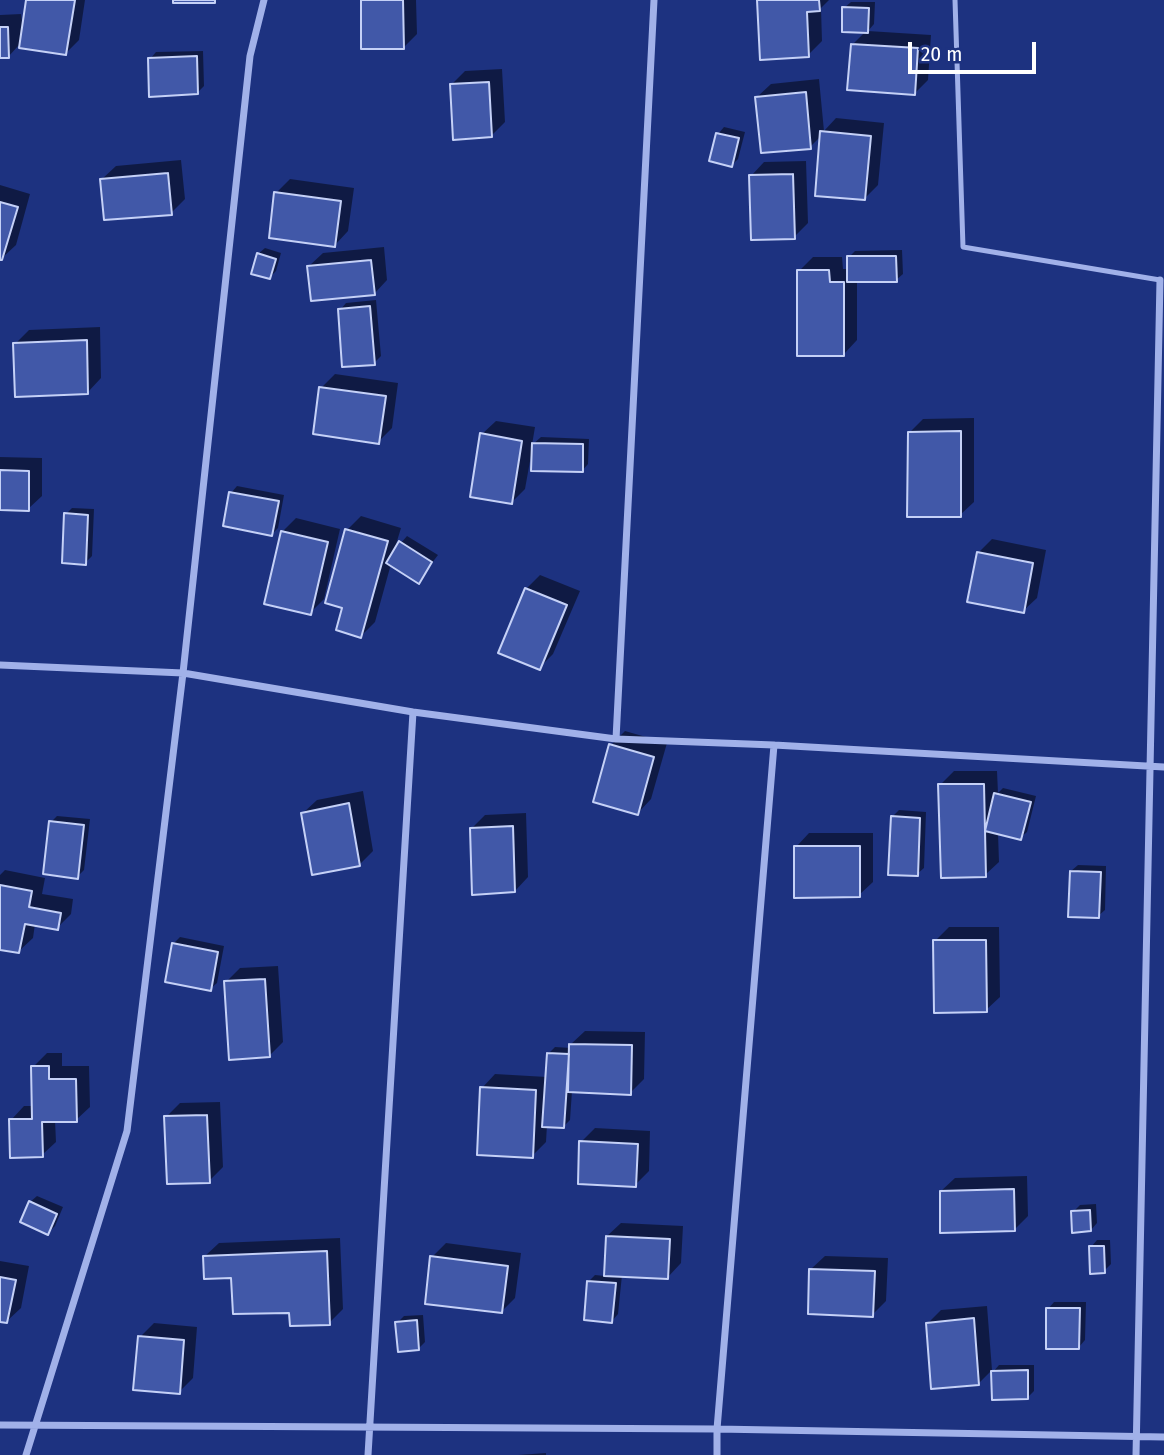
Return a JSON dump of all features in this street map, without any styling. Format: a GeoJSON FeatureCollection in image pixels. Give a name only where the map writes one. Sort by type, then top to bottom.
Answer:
{"type":"FeatureCollection","features":[{"type":"Feature","properties":{"kind":"street"},"geometry":{"type":"LineString","coordinates":[[26,1455],[127,1130],[183,673],[250,55],[264,0]]}},
{"type":"Feature","properties":{"kind":"street"},"geometry":{"type":"LineString","coordinates":[[615,739],[654,0]]}},
{"type":"Feature","properties":{"kind":"street"},"geometry":{"type":"LineString","coordinates":[[1136,1455],[1160,279]]}},
{"type":"Feature","properties":{"kind":"street"},"geometry":{"type":"LineString","coordinates":[[0,665],[183,673],[413,712],[615,739],[774,744],[1164,768]]}},
{"type":"Feature","properties":{"kind":"street"},"geometry":{"type":"LineString","coordinates":[[368,1455],[413,712]]}},
{"type":"Feature","properties":{"kind":"street"},"geometry":{"type":"LineString","coordinates":[[717,1455],[774,744]]}},
{"type":"Feature","properties":{"kind":"street"},"geometry":{"type":"LineString","coordinates":[[0,1425],[717,1429],[1164,1437]]}},
{"type":"Feature","properties":{"kind":"lane"},"geometry":{"type":"LineString","coordinates":[[955,0],[963,247],[1160,279]]}},
{"type":"Feature","properties":{"kind":"building"},"geometry":{"type":"Polygon","coordinates":[[[26,0],[75,0],[66,55],[19,48],[26,0]]]}},
{"type":"Feature","properties":{"kind":"building"},"geometry":{"type":"Polygon","coordinates":[[[173,0],[215,0],[215,3],[173,3],[173,0]]]}},
{"type":"Feature","properties":{"kind":"building"},"geometry":{"type":"Polygon","coordinates":[[[361,0],[403,0],[404,49],[361,49],[361,0]]]}},
{"type":"Feature","properties":{"kind":"building"},"geometry":{"type":"Polygon","coordinates":[[[757,0],[819,0],[820,11],[807,12],[809,57],[760,60],[757,0]]]}},
{"type":"Feature","properties":{"kind":"building"},"geometry":{"type":"Polygon","coordinates":[[[842,7],[869,8],[868,33],[842,32],[842,7]]]}},
{"type":"Feature","properties":{"kind":"building"},"geometry":{"type":"Polygon","coordinates":[[[0,27],[8,27],[9,58],[0,58],[0,27]]]}},
{"type":"Feature","properties":{"kind":"building"},"geometry":{"type":"Polygon","coordinates":[[[851,44],[918,48],[915,95],[847,90],[851,44]]]}},
{"type":"Feature","properties":{"kind":"building"},"geometry":{"type":"Polygon","coordinates":[[[197,56],[198,94],[149,97],[148,58],[197,56]]]}},
{"type":"Feature","properties":{"kind":"building"},"geometry":{"type":"Polygon","coordinates":[[[489,82],[492,137],[453,140],[450,84],[489,82]]]}},
{"type":"Feature","properties":{"kind":"building"},"geometry":{"type":"Polygon","coordinates":[[[806,92],[811,149],[761,153],[755,97],[806,92]]]}},
{"type":"Feature","properties":{"kind":"building"},"geometry":{"type":"Polygon","coordinates":[[[820,131],[871,136],[865,200],[815,196],[820,131]]]}},
{"type":"Feature","properties":{"kind":"building"},"geometry":{"type":"Polygon","coordinates":[[[716,133],[739,138],[732,167],[709,161],[716,133]]]}},
{"type":"Feature","properties":{"kind":"building"},"geometry":{"type":"Polygon","coordinates":[[[168,173],[172,215],[104,220],[100,179],[168,173]]]}},
{"type":"Feature","properties":{"kind":"building"},"geometry":{"type":"Polygon","coordinates":[[[793,174],[795,239],[751,240],[749,175],[793,174]]]}},
{"type":"Feature","properties":{"kind":"building"},"geometry":{"type":"Polygon","coordinates":[[[274,192],[341,201],[335,247],[269,238],[274,192]]]}},
{"type":"Feature","properties":{"kind":"building"},"geometry":{"type":"Polygon","coordinates":[[[0,202],[18,207],[2,260],[0,260],[0,202]]]}},
{"type":"Feature","properties":{"kind":"building"},"geometry":{"type":"Polygon","coordinates":[[[257,253],[276,259],[270,279],[251,274],[257,253]]]}},
{"type":"Feature","properties":{"kind":"building"},"geometry":{"type":"Polygon","coordinates":[[[847,256],[896,256],[897,282],[847,282],[847,256]]]}},
{"type":"Feature","properties":{"kind":"building"},"geometry":{"type":"Polygon","coordinates":[[[371,260],[375,295],[311,301],[307,266],[371,260]]]}},
{"type":"Feature","properties":{"kind":"building"},"geometry":{"type":"Polygon","coordinates":[[[797,270],[829,270],[830,282],[844,282],[844,356],[797,356],[797,270]]]}},
{"type":"Feature","properties":{"kind":"building"},"geometry":{"type":"Polygon","coordinates":[[[370,306],[375,365],[342,367],[338,309],[370,306]]]}},
{"type":"Feature","properties":{"kind":"building"},"geometry":{"type":"Polygon","coordinates":[[[87,340],[88,394],[15,397],[13,343],[87,340]]]}},
{"type":"Feature","properties":{"kind":"building"},"geometry":{"type":"Polygon","coordinates":[[[319,387],[386,396],[379,444],[313,434],[319,387]]]}},
{"type":"Feature","properties":{"kind":"building"},"geometry":{"type":"Polygon","coordinates":[[[961,431],[961,517],[907,517],[908,432],[961,431]]]}},
{"type":"Feature","properties":{"kind":"building"},"geometry":{"type":"Polygon","coordinates":[[[480,433],[522,441],[512,504],[470,497],[480,433]]]}},
{"type":"Feature","properties":{"kind":"building"},"geometry":{"type":"Polygon","coordinates":[[[532,443],[583,444],[583,472],[531,471],[532,443]]]}},
{"type":"Feature","properties":{"kind":"building"},"geometry":{"type":"Polygon","coordinates":[[[0,470],[29,471],[29,511],[0,510],[0,470]]]}},
{"type":"Feature","properties":{"kind":"building"},"geometry":{"type":"Polygon","coordinates":[[[229,492],[279,501],[272,536],[223,526],[229,492]]]}},
{"type":"Feature","properties":{"kind":"building"},"geometry":{"type":"Polygon","coordinates":[[[64,513],[88,515],[86,565],[62,563],[64,513]]]}},
{"type":"Feature","properties":{"kind":"building"},"geometry":{"type":"Polygon","coordinates":[[[345,529],[388,541],[361,638],[336,630],[342,608],[325,603],[345,529]]]}},
{"type":"Feature","properties":{"kind":"building"},"geometry":{"type":"Polygon","coordinates":[[[281,531],[328,542],[311,615],[264,604],[281,531]]]}},
{"type":"Feature","properties":{"kind":"building"},"geometry":{"type":"Polygon","coordinates":[[[399,541],[432,562],[419,584],[386,563],[399,541]]]}},
{"type":"Feature","properties":{"kind":"building"},"geometry":{"type":"Polygon","coordinates":[[[977,552],[1033,563],[1024,613],[967,602],[977,552]]]}},
{"type":"Feature","properties":{"kind":"building"},"geometry":{"type":"Polygon","coordinates":[[[525,588],[567,605],[540,670],[498,653],[525,588]]]}},
{"type":"Feature","properties":{"kind":"building"},"geometry":{"type":"Polygon","coordinates":[[[609,744],[654,757],[638,815],[593,802],[609,744]]]}},
{"type":"Feature","properties":{"kind":"building"},"geometry":{"type":"Polygon","coordinates":[[[938,784],[984,784],[986,877],[941,878],[938,784]]]}},
{"type":"Feature","properties":{"kind":"building"},"geometry":{"type":"Polygon","coordinates":[[[994,793],[1031,802],[1021,840],[985,831],[994,793]]]}},
{"type":"Feature","properties":{"kind":"building"},"geometry":{"type":"Polygon","coordinates":[[[349,803],[360,866],[312,875],[301,813],[349,803]]]}},
{"type":"Feature","properties":{"kind":"building"},"geometry":{"type":"Polygon","coordinates":[[[891,816],[920,818],[918,876],[888,875],[891,816]]]}},
{"type":"Feature","properties":{"kind":"building"},"geometry":{"type":"Polygon","coordinates":[[[49,821],[84,825],[78,879],[43,874],[49,821]]]}},
{"type":"Feature","properties":{"kind":"building"},"geometry":{"type":"Polygon","coordinates":[[[513,826],[515,892],[472,895],[470,828],[513,826]]]}},
{"type":"Feature","properties":{"kind":"building"},"geometry":{"type":"Polygon","coordinates":[[[794,846],[860,846],[860,897],[794,898],[794,846]]]}},
{"type":"Feature","properties":{"kind":"building"},"geometry":{"type":"Polygon","coordinates":[[[1070,871],[1101,872],[1099,918],[1068,917],[1070,871]]]}},
{"type":"Feature","properties":{"kind":"building"},"geometry":{"type":"Polygon","coordinates":[[[0,885],[32,891],[29,907],[61,913],[58,930],[25,924],[19,953],[0,950],[0,885]]]}},
{"type":"Feature","properties":{"kind":"building"},"geometry":{"type":"Polygon","coordinates":[[[933,940],[986,940],[987,1012],[934,1013],[933,940]]]}},
{"type":"Feature","properties":{"kind":"building"},"geometry":{"type":"Polygon","coordinates":[[[172,943],[218,952],[211,991],[165,982],[172,943]]]}},
{"type":"Feature","properties":{"kind":"building"},"geometry":{"type":"Polygon","coordinates":[[[265,979],[270,1057],[229,1060],[224,981],[265,979]]]}},
{"type":"Feature","properties":{"kind":"building"},"geometry":{"type":"Polygon","coordinates":[[[569,1044],[632,1045],[631,1095],[568,1092],[569,1044]]]}},
{"type":"Feature","properties":{"kind":"building"},"geometry":{"type":"Polygon","coordinates":[[[547,1053],[569,1054],[564,1128],[542,1127],[547,1053]]]}},
{"type":"Feature","properties":{"kind":"building"},"geometry":{"type":"Polygon","coordinates":[[[31,1066],[49,1066],[49,1079],[76,1079],[77,1122],[42,1122],[43,1157],[10,1158],[9,1119],[32,1119],[31,1066]]]}},
{"type":"Feature","properties":{"kind":"building"},"geometry":{"type":"Polygon","coordinates":[[[480,1087],[536,1090],[533,1158],[477,1155],[480,1087]]]}},
{"type":"Feature","properties":{"kind":"building"},"geometry":{"type":"Polygon","coordinates":[[[207,1115],[210,1183],[167,1184],[164,1116],[207,1115]]]}},
{"type":"Feature","properties":{"kind":"building"},"geometry":{"type":"Polygon","coordinates":[[[579,1141],[638,1144],[636,1187],[578,1184],[579,1141]]]}},
{"type":"Feature","properties":{"kind":"building"},"geometry":{"type":"Polygon","coordinates":[[[1014,1189],[1015,1231],[940,1233],[940,1191],[1014,1189]]]}},
{"type":"Feature","properties":{"kind":"building"},"geometry":{"type":"Polygon","coordinates":[[[29,1201],[57,1214],[48,1235],[20,1222],[29,1201]]]}},
{"type":"Feature","properties":{"kind":"building"},"geometry":{"type":"Polygon","coordinates":[[[1090,1210],[1091,1231],[1072,1233],[1071,1211],[1090,1210]]]}},
{"type":"Feature","properties":{"kind":"building"},"geometry":{"type":"Polygon","coordinates":[[[606,1236],[670,1239],[668,1279],[604,1276],[606,1236]]]}},
{"type":"Feature","properties":{"kind":"building"},"geometry":{"type":"Polygon","coordinates":[[[1089,1246],[1104,1246],[1105,1273],[1090,1274],[1089,1246]]]}},
{"type":"Feature","properties":{"kind":"building"},"geometry":{"type":"Polygon","coordinates":[[[327,1251],[330,1325],[290,1326],[289,1313],[233,1314],[231,1278],[204,1279],[203,1256],[327,1251]]]}},
{"type":"Feature","properties":{"kind":"building"},"geometry":{"type":"Polygon","coordinates":[[[430,1256],[508,1266],[502,1313],[425,1304],[430,1256]]]}},
{"type":"Feature","properties":{"kind":"building"},"geometry":{"type":"Polygon","coordinates":[[[809,1269],[875,1271],[873,1317],[808,1314],[809,1269]]]}},
{"type":"Feature","properties":{"kind":"building"},"geometry":{"type":"Polygon","coordinates":[[[0,1277],[16,1280],[7,1323],[0,1322],[0,1277]]]}},
{"type":"Feature","properties":{"kind":"building"},"geometry":{"type":"Polygon","coordinates":[[[587,1281],[616,1283],[612,1323],[584,1320],[587,1281]]]}},
{"type":"Feature","properties":{"kind":"building"},"geometry":{"type":"Polygon","coordinates":[[[1046,1308],[1080,1308],[1079,1349],[1046,1349],[1046,1308]]]}},
{"type":"Feature","properties":{"kind":"building"},"geometry":{"type":"Polygon","coordinates":[[[974,1318],[979,1385],[931,1389],[926,1323],[974,1318]]]}},
{"type":"Feature","properties":{"kind":"building"},"geometry":{"type":"Polygon","coordinates":[[[417,1320],[419,1350],[398,1352],[395,1322],[417,1320]]]}},
{"type":"Feature","properties":{"kind":"building"},"geometry":{"type":"Polygon","coordinates":[[[138,1336],[184,1340],[180,1394],[133,1390],[138,1336]]]}},
{"type":"Feature","properties":{"kind":"building"},"geometry":{"type":"Polygon","coordinates":[[[1028,1370],[1028,1399],[992,1400],[991,1371],[1028,1370]]]}}]}
